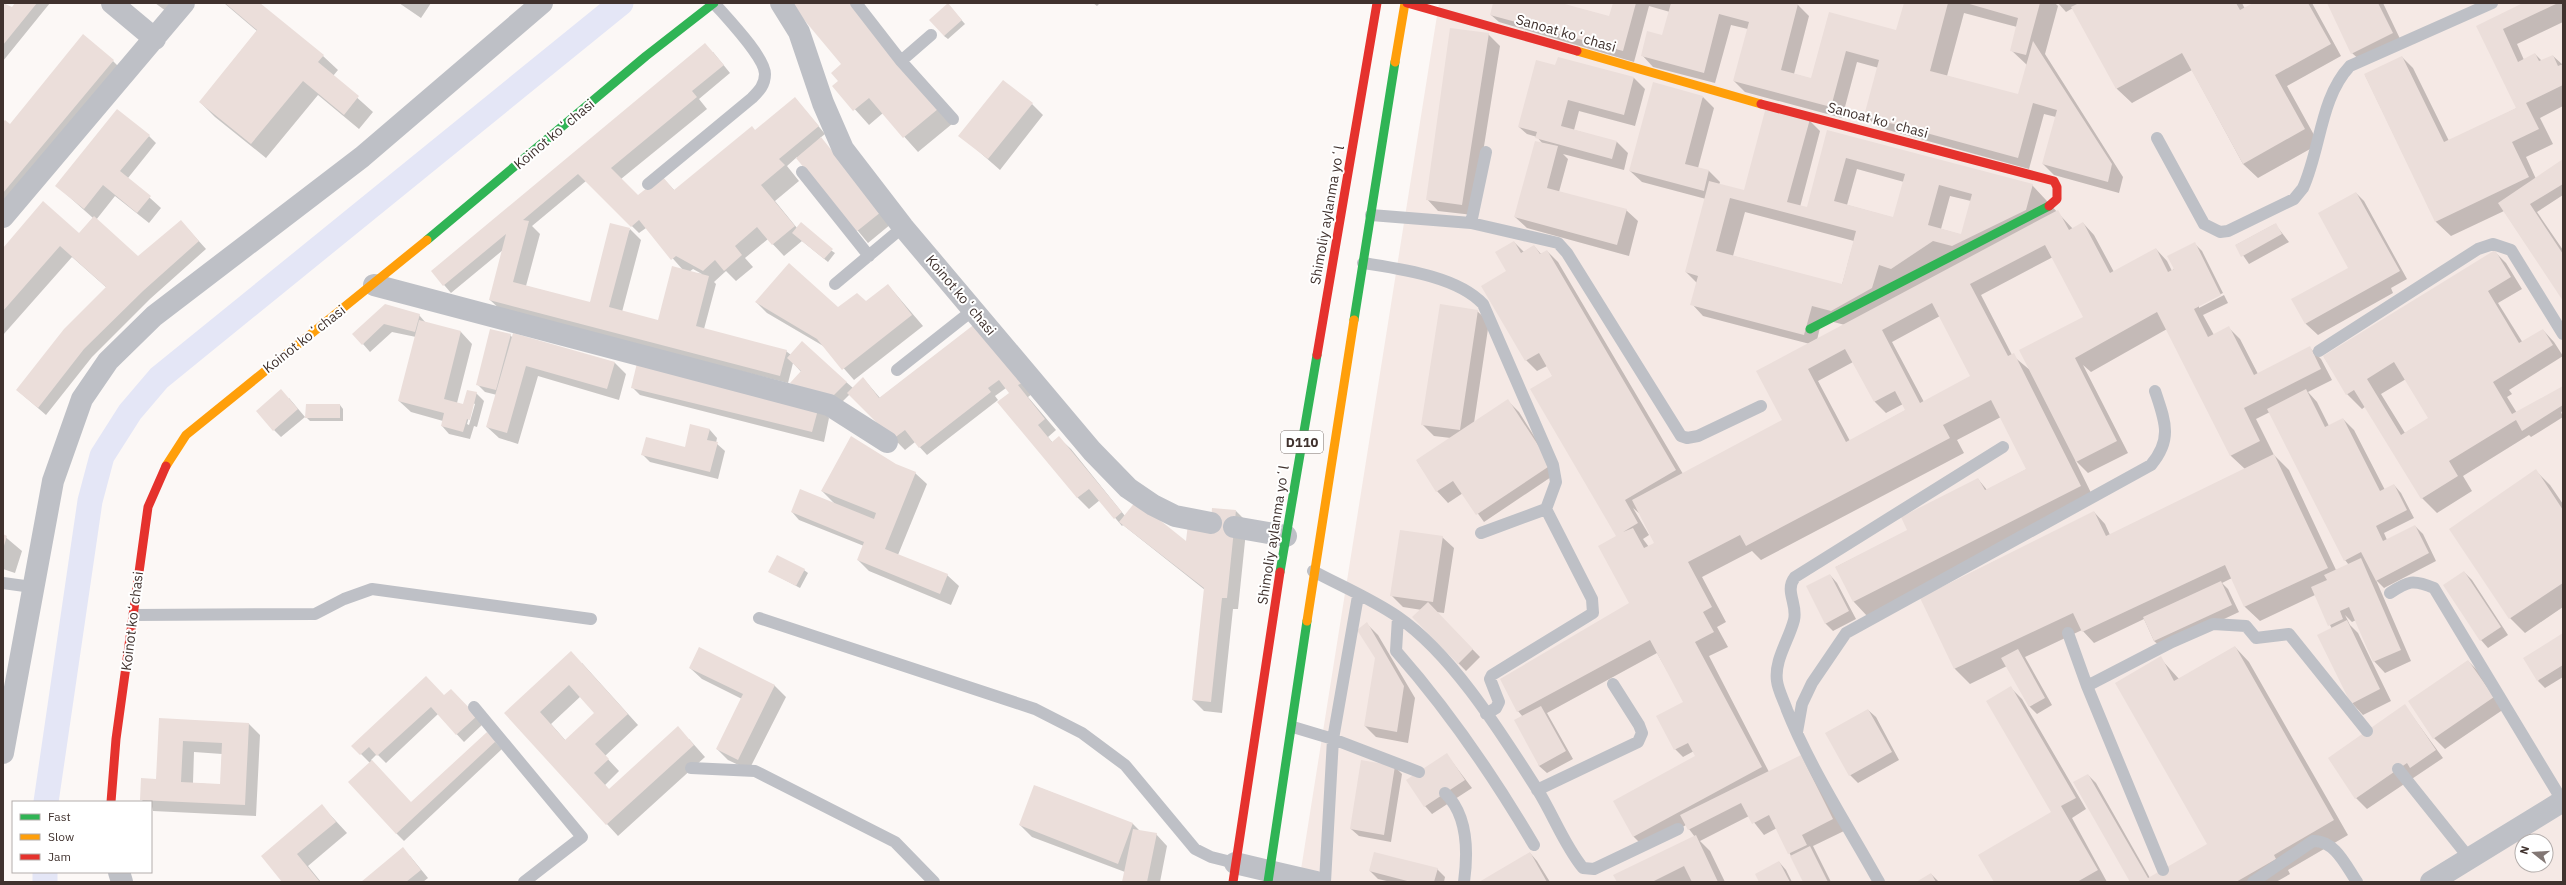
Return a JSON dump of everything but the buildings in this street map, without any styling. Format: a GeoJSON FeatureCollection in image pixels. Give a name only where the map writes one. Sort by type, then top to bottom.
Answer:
{"type":"FeatureCollection","features":[{"type":"Feature","properties":{"kind":"street"},"geometry":{"type":"LineString","coordinates":[[112,3],[155,39]]}},
{"type":"Feature","properties":{"kind":"street"},"geometry":{"type":"LineString","coordinates":[[3,217],[184,3]]}},
{"type":"Feature","properties":{"kind":"street"},"geometry":{"type":"LineString","coordinates":[[3,753],[32,587],[53,481],[82,399],[108,361],[154,316],[362,157],[542,3]]}},
{"type":"Feature","properties":{"kind":"street","name":"Koinot koʻchasi"},"geometry":{"type":"LineString","coordinates":[[111,801],[116,739],[148,507],[163,470],[186,436],[242,388],[374,285],[646,56],[714,3]]}},
{"type":"Feature","properties":{"kind":"street","name":"Koinot koʻchasi"},"geometry":{"type":"LineString","coordinates":[[781,3],[799,32],[823,103],[843,149],[903,227],[1092,451],[1128,488],[1153,505],[1175,516],[1211,523]]}},
{"type":"Feature","properties":{"kind":"street","name":"Shimoliy aylanma yoʻl"},"geometry":{"type":"LineString","coordinates":[[1234,872],[1286,536],[1377,3]]}},
{"type":"Feature","properties":{"kind":"street","name":"D110"},"geometry":{"type":"LineString","coordinates":[[1269,876],[1293,727],[1313,571],[1362,263],[1406,3]]}},
{"type":"Feature","properties":{"kind":"street","name":"Sanoat koʻchasi"},"geometry":{"type":"LineString","coordinates":[[1406,3],[1751,101],[2054,182],[2057,187],[2057,199],[2045,210],[1810,329]]}},
{"type":"Feature","properties":{"kind":"street"},"geometry":{"type":"LineString","coordinates":[[374,285],[829,405],[887,442]]}},
{"type":"Feature","properties":{"kind":"street"},"geometry":{"type":"LineString","coordinates":[[1234,527],[1286,536]]}},
{"type":"Feature","properties":{"kind":"street"},"geometry":{"type":"LineString","coordinates":[[2431,882],[2470,860],[2563,801]]}},
{"type":"Feature","properties":{"kind":"street"},"geometry":{"type":"LineString","coordinates":[[1234,872],[1316,882]]}},
{"type":"Feature","properties":{"kind":"lane"},"geometry":{"type":"LineString","coordinates":[[648,184],[752,98],[763,86],[765,73],[754,50],[714,3]]}},
{"type":"Feature","properties":{"kind":"lane"},"geometry":{"type":"LineString","coordinates":[[856,3],[901,61],[954,119]]}},
{"type":"Feature","properties":{"kind":"lane"},"geometry":{"type":"LineString","coordinates":[[2157,138],[2204,224],[2211,230],[2220,232],[2228,231],[2294,198],[2304,188],[2332,93],[2340,78],[2350,66],[2492,3]]}},
{"type":"Feature","properties":{"kind":"lane"},"geometry":{"type":"LineString","coordinates":[[901,61],[931,35]]}},
{"type":"Feature","properties":{"kind":"lane"},"geometry":{"type":"LineString","coordinates":[[1471,222],[1486,152]]}},
{"type":"Feature","properties":{"kind":"lane"},"geometry":{"type":"LineString","coordinates":[[802,172],[869,256]]}},
{"type":"Feature","properties":{"kind":"lane"},"geometry":{"type":"LineString","coordinates":[[1370,215],[1471,222],[1558,243],[1567,253],[1681,436],[1687,438],[1698,436],[1761,406]]}},
{"type":"Feature","properties":{"kind":"lane"},"geometry":{"type":"LineString","coordinates":[[835,284],[903,227]]}},
{"type":"Feature","properties":{"kind":"lane"},"geometry":{"type":"LineString","coordinates":[[2319,351],[2478,249],[2493,244],[2511,250],[2563,334]]}},
{"type":"Feature","properties":{"kind":"lane"},"geometry":{"type":"LineString","coordinates":[[1362,263],[1394,268],[1452,284],[1474,295],[1484,304],[1553,465],[1556,482],[1546,509],[1592,599],[1592,613],[1496,670],[1490,680],[1499,702],[1496,708],[1486,714]]}},
{"type":"Feature","properties":{"kind":"lane"},"geometry":{"type":"LineString","coordinates":[[897,370],[973,310]]}},
{"type":"Feature","properties":{"kind":"lane"},"geometry":{"type":"LineString","coordinates":[[1796,733],[1802,704],[1812,683],[1846,633],[2151,465],[2162,451],[2166,423],[2156,391]]}},
{"type":"Feature","properties":{"kind":"lane"},"geometry":{"type":"LineString","coordinates":[[1879,882],[1796,733],[1776,682],[1777,667],[1795,619],[1794,605],[1789,589],[1790,583],[1795,577],[2003,447]]}},
{"type":"Feature","properties":{"kind":"lane"},"geometry":{"type":"LineString","coordinates":[[1481,533],[1546,509]]}},
{"type":"Feature","properties":{"kind":"lane"},"geometry":{"type":"LineString","coordinates":[[1313,571],[1398,617],[1419,634],[1446,662],[1486,714],[1537,790],[1578,862],[1587,870],[1594,869],[1678,829]]}},
{"type":"Feature","properties":{"kind":"lane"},"geometry":{"type":"LineString","coordinates":[[2390,593],[2406,582],[2421,582],[2434,588],[2563,801]]}},
{"type":"Feature","properties":{"kind":"lane"},"geometry":{"type":"LineString","coordinates":[[3,583],[32,587]]}},
{"type":"Feature","properties":{"kind":"lane"},"geometry":{"type":"LineString","coordinates":[[134,615],[315,614],[344,599],[372,589],[591,619]]}},
{"type":"Feature","properties":{"kind":"lane"},"geometry":{"type":"LineString","coordinates":[[1325,882],[1333,739],[1358,596]]}},
{"type":"Feature","properties":{"kind":"lane"},"geometry":{"type":"LineString","coordinates":[[1398,617],[1396,651],[1435,695],[1512,809],[1534,845]]}},
{"type":"Feature","properties":{"kind":"lane"},"geometry":{"type":"LineString","coordinates":[[759,618],[1035,708],[1082,733],[1125,765],[1195,849],[1211,857],[1234,872]]}},
{"type":"Feature","properties":{"kind":"lane"},"geometry":{"type":"LineString","coordinates":[[2087,686],[2172,642],[2213,624],[2246,626],[2256,638],[2289,634],[2367,731]]}},
{"type":"Feature","properties":{"kind":"lane"},"geometry":{"type":"LineString","coordinates":[[2068,633],[2087,686],[2163,870]]}},
{"type":"Feature","properties":{"kind":"lane"},"geometry":{"type":"LineString","coordinates":[[1537,790],[1638,742],[1642,733],[1640,725],[1613,684]]}},
{"type":"Feature","properties":{"kind":"lane"},"geometry":{"type":"LineString","coordinates":[[474,707],[582,836],[524,882]]}},
{"type":"Feature","properties":{"kind":"lane"},"geometry":{"type":"LineString","coordinates":[[1293,727],[1333,739],[1419,772]]}},
{"type":"Feature","properties":{"kind":"lane"},"geometry":{"type":"LineString","coordinates":[[691,768],[755,771],[895,842],[934,882]]}},
{"type":"Feature","properties":{"kind":"lane"},"geometry":{"type":"LineString","coordinates":[[2398,769],[2470,860]]}},
{"type":"Feature","properties":{"kind":"lane"},"geometry":{"type":"LineString","coordinates":[[1445,793],[1459,813],[1464,833],[1466,854],[1464,882]]}},
{"type":"Feature","properties":{"kind":"lane"},"geometry":{"type":"LineString","coordinates":[[2253,882],[2313,842],[2320,841],[2330,845],[2357,882]]}},
{"type":"Feature","properties":{"kind":"shaded area"},"geometry":{"type":"Polygon","coordinates":[[[1439,3],[2563,3],[2563,882],[1299,882],[1439,3]]]}},
{"type":"Feature","properties":{"kind":"waterway"},"geometry":{"type":"LineString","coordinates":[[46,801],[90,501],[102,456],[130,412],[159,378],[621,3]]}},
{"type":"Feature","properties":{"kind":"waterway"},"geometry":{"type":"LineString","coordinates":[[45,873],[45,882]]}},
{"type":"Feature","properties":{"kind":"traffic: fast"},"geometry":{"type":"LineString","coordinates":[[427,240],[646,56],[714,3]]}},
{"type":"Feature","properties":{"kind":"traffic: fast"},"geometry":{"type":"LineString","coordinates":[[1354,320],[1395,62]]}},
{"type":"Feature","properties":{"kind":"traffic: fast"},"geometry":{"type":"LineString","coordinates":[[1810,329],[2049,206]]}},
{"type":"Feature","properties":{"kind":"traffic: fast"},"geometry":{"type":"LineString","coordinates":[[1280,572],[1317,355]]}},
{"type":"Feature","properties":{"kind":"traffic: fast"},"geometry":{"type":"LineString","coordinates":[[1268,882],[1307,621]]}},
{"type":"Feature","properties":{"kind":"traffic: slow"},"geometry":{"type":"LineString","coordinates":[[1395,62],[1405,3]]}},
{"type":"Feature","properties":{"kind":"traffic: slow"},"geometry":{"type":"LineString","coordinates":[[1577,51],[1761,104]]}},
{"type":"Feature","properties":{"kind":"traffic: slow"},"geometry":{"type":"LineString","coordinates":[[166,466],[186,435],[427,240]]}},
{"type":"Feature","properties":{"kind":"traffic: slow"},"geometry":{"type":"LineString","coordinates":[[1307,621],[1354,320]]}},
{"type":"Feature","properties":{"kind":"traffic: jam"},"geometry":{"type":"LineString","coordinates":[[1317,355],[1377,3]]}},
{"type":"Feature","properties":{"kind":"traffic: jam"},"geometry":{"type":"LineString","coordinates":[[1407,3],[1577,51]]}},
{"type":"Feature","properties":{"kind":"traffic: jam"},"geometry":{"type":"LineString","coordinates":[[1761,104],[2054,181],[2057,187],[2057,199],[2049,206]]}},
{"type":"Feature","properties":{"kind":"traffic: jam"},"geometry":{"type":"LineString","coordinates":[[111,801],[116,739],[148,507],[166,466]]}},
{"type":"Feature","properties":{"kind":"traffic: jam"},"geometry":{"type":"LineString","coordinates":[[1233,882],[1280,572]]}}]}
